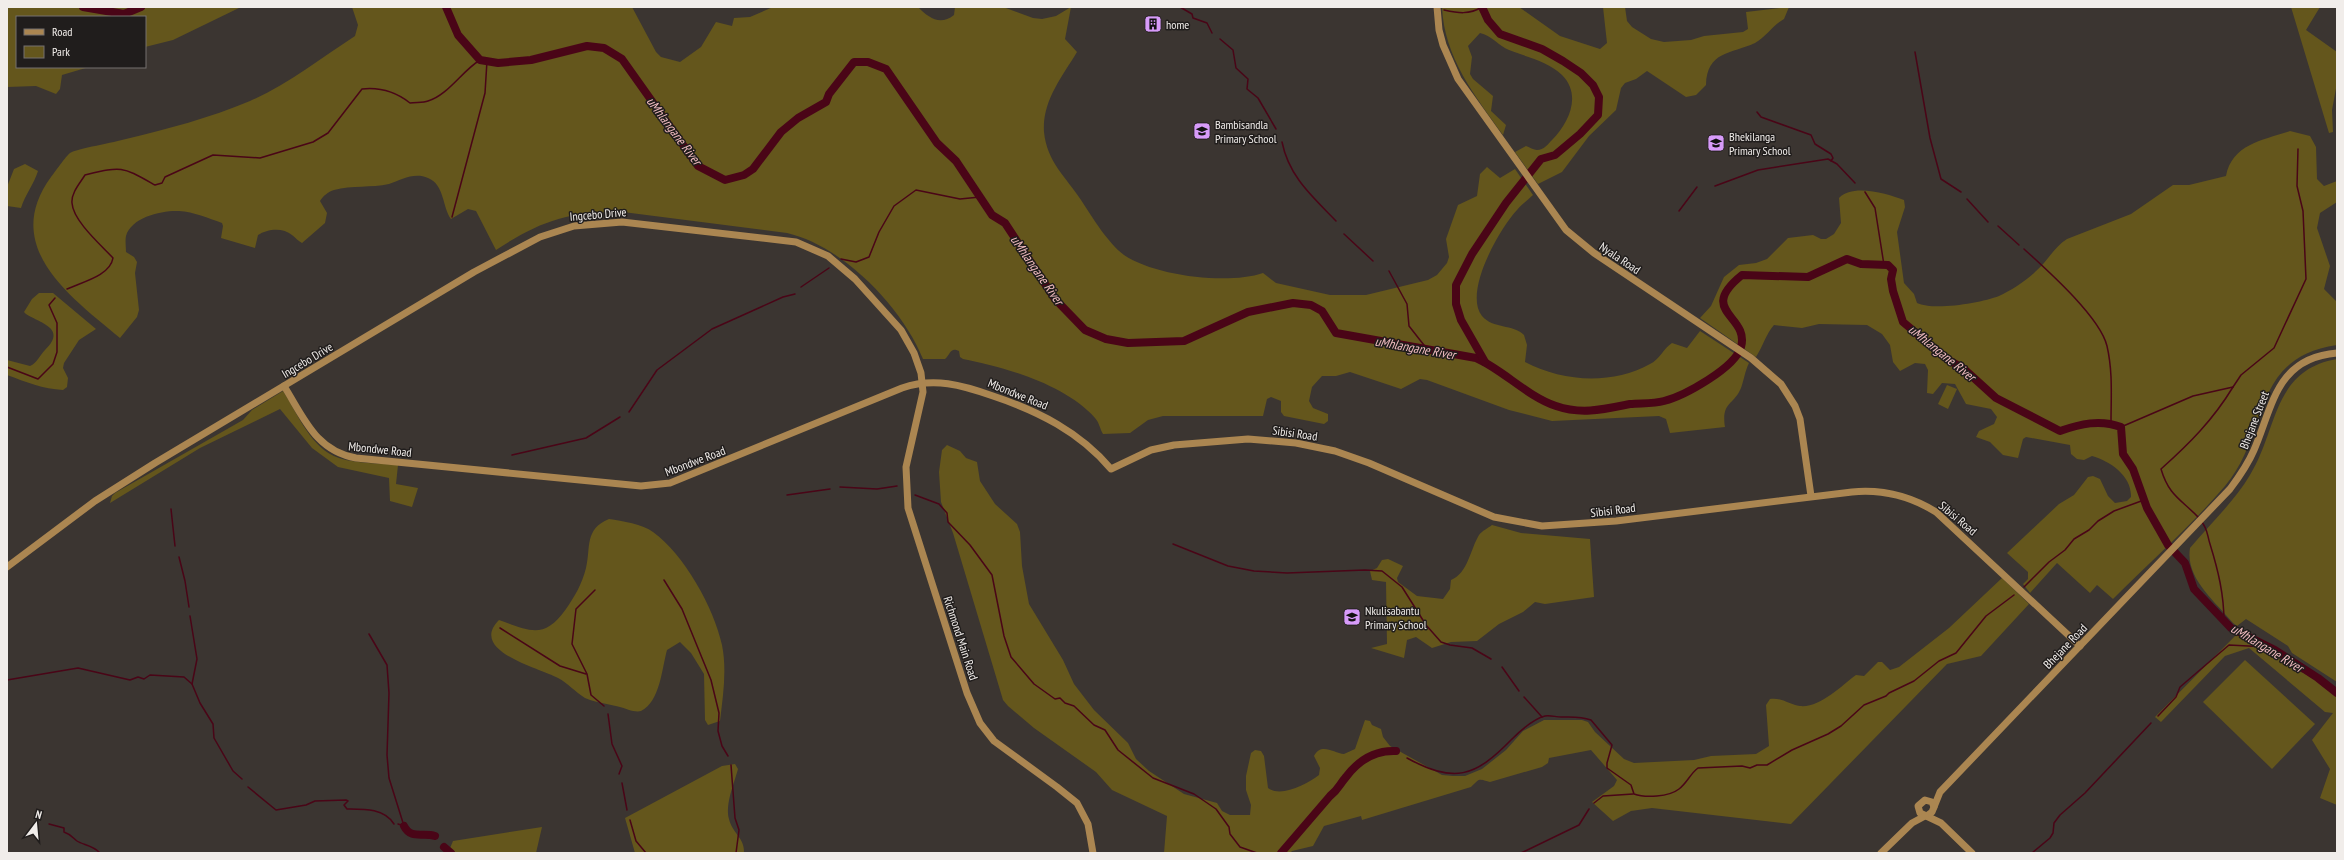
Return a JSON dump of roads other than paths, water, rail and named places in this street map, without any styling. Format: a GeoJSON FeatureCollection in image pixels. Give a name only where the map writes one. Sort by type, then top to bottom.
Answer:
{"type":"FeatureCollection","features":[{"type":"Feature","properties":{"kind":"street","name":"Nyala Road"},"geometry":{"type":"LineString","coordinates":[[1437,7],[1439,30],[1453,70],[1536,190],[1557,219],[1576,240],[1751,358],[1777,379],[1798,412],[1811,496]]}},
{"type":"Feature","properties":{"kind":"street","name":"Ingcebo Drive"},"geometry":{"type":"LineString","coordinates":[[7,567],[95,501],[144,470],[455,283],[530,241],[574,226],[622,222],[792,241],[823,253],[855,279],[901,330],[916,358],[922,384]]}},
{"type":"Feature","properties":{"kind":"street","name":"Bhejane Street"},"geometry":{"type":"LineString","coordinates":[[2207,516],[2230,489],[2249,461],[2271,401],[2284,380],[2311,359],[2337,353]]}},
{"type":"Feature","properties":{"kind":"street","name":"Mbondwe Road"},"geometry":{"type":"LineString","coordinates":[[284,386],[319,441],[340,455],[356,458],[647,486],[670,483],[906,387],[922,384],[954,383],[1038,412],[1089,447],[1110,469]]}},
{"type":"Feature","properties":{"kind":"street","name":"Richmond Main Road"},"geometry":{"type":"LineString","coordinates":[[922,384],[922,397],[908,454],[906,496],[917,539],[967,693],[980,723],[990,737],[1007,752],[1055,785],[1077,803],[1088,824],[1093,853]]}},
{"type":"Feature","properties":{"kind":"street","name":"Sibisi Road"},"geometry":{"type":"LineString","coordinates":[[1110,469],[1151,450],[1174,444],[1248,439],[1296,443],[1335,451],[1369,463],[1494,517],[1542,526],[1593,524],[1811,496],[1879,491],[1908,498],[1928,507],[1945,519],[2080,646]]}},
{"type":"Feature","properties":{"kind":"street","name":"Bhejane Road"},"geometry":{"type":"LineString","coordinates":[[1927,800],[1940,792],[2207,516]]}},
{"type":"Feature","properties":{"kind":"street","name":"Bhejane Road"},"geometry":{"type":"LineString","coordinates":[[1934,809],[1940,792]]}},
{"type":"Feature","properties":{"kind":"street"},"geometry":{"type":"LineString","coordinates":[[1912,823],[1921,802],[1927,800],[1932,802],[1941,823]]}},
{"type":"Feature","properties":{"kind":"street"},"geometry":{"type":"LineString","coordinates":[[1918,809],[1920,813],[1941,823],[1972,853]]}},
{"type":"Feature","properties":{"kind":"street"},"geometry":{"type":"LineString","coordinates":[[1881,853],[1912,823],[1926,816],[1934,809]]}},
{"type":"Feature","properties":{"kind":"waterway","name":"uMhlangane River"},"geometry":{"type":"LineString","coordinates":[[83,7],[124,14],[141,7]]}},
{"type":"Feature","properties":{"kind":"waterway","name":"uMhlangane River"},"geometry":{"type":"LineString","coordinates":[[446,7],[458,35],[480,60],[498,63],[531,60],[587,46],[604,48],[622,59],[698,166],[725,180],[744,175],[753,169],[781,132],[798,118],[826,102],[829,94],[854,62],[868,62],[886,69],[937,143],[956,161],[992,215],[1005,223],[1055,299],[1085,330],[1106,339],[1128,343],[1184,341],[1248,312],[1293,303],[1311,305],[1322,311],[1336,333],[1476,358],[1496,369],[1525,390],[1546,402],[1566,409],[1584,411],[1612,408],[1630,404],[1660,402],[1673,398],[1708,380],[1729,364],[1737,355],[1741,347],[1742,336],[1738,327],[1724,306],[1724,297],[1729,287],[1742,275],[1808,277],[1847,259],[1861,264],[1888,265],[1893,270],[1891,279],[1893,291],[1903,322],[1947,359],[1964,369],[1996,398],[2060,431],[2090,423],[2105,423],[2121,427],[2123,454],[2133,469],[2147,508],[2168,545],[2185,563],[2194,589],[2231,628],[2275,650],[2318,678],[2337,693]]}},
{"type":"Feature","properties":{"kind":"waterway"},"geometry":{"type":"LineString","coordinates":[[1180,7],[1192,14],[1193,18],[1207,23],[1212,33]]}},
{"type":"Feature","properties":{"kind":"waterway"},"geometry":{"type":"LineString","coordinates":[[1444,10],[1463,13],[1477,10],[1482,7]]}},
{"type":"Feature","properties":{"kind":"waterway"},"geometry":{"type":"LineString","coordinates":[[1482,7],[1488,20],[1500,34],[1542,49],[1563,61],[1581,73],[1593,85],[1599,97],[1598,115],[1580,134],[1555,155],[1541,159],[1506,203],[1472,254],[1456,285],[1456,304],[1461,320],[1485,362]]}},
{"type":"Feature","properties":{"kind":"waterway"},"geometry":{"type":"LineString","coordinates":[[1220,39],[1233,50],[1236,68],[1248,79],[1247,89],[1258,98],[1276,129]]}},
{"type":"Feature","properties":{"kind":"waterway"},"geometry":{"type":"LineString","coordinates":[[1915,52],[1930,138],[1941,179],[1961,192]]}},
{"type":"Feature","properties":{"kind":"waterway"},"geometry":{"type":"LineString","coordinates":[[67,289],[101,274],[111,264],[113,258],[89,233],[77,218],[74,210],[72,199],[76,188],[85,175],[115,169],[128,171],[155,185],[162,183],[165,177],[213,155],[260,158],[313,142],[328,133],[362,89],[388,91],[410,103],[426,102],[442,94],[467,70],[480,60]]}},
{"type":"Feature","properties":{"kind":"waterway"},"geometry":{"type":"LineString","coordinates":[[452,217],[485,93],[487,61]]}},
{"type":"Feature","properties":{"kind":"waterway"},"geometry":{"type":"LineString","coordinates":[[1757,112],[1761,117],[1811,135],[1815,144],[1831,154],[1833,158],[1831,161]]}},
{"type":"Feature","properties":{"kind":"waterway"},"geometry":{"type":"LineString","coordinates":[[1282,142],[1285,154],[1296,176],[1303,186],[1336,221]]}},
{"type":"Feature","properties":{"kind":"waterway"},"geometry":{"type":"LineString","coordinates":[[2121,427],[2193,396],[2233,387],[2241,375],[2274,348],[2306,279],[2303,211],[2297,186],[2298,149]]}},
{"type":"Feature","properties":{"kind":"waterway"},"geometry":{"type":"LineString","coordinates":[[1715,186],[1758,170],[1828,159],[1837,164],[1855,183]]}},
{"type":"Feature","properties":{"kind":"waterway"},"geometry":{"type":"LineString","coordinates":[[1679,211],[1697,187]]}},
{"type":"Feature","properties":{"kind":"waterway"},"geometry":{"type":"LineString","coordinates":[[841,259],[856,262],[869,257],[879,232],[894,206],[916,190],[960,199],[980,197],[983,202]]}},
{"type":"Feature","properties":{"kind":"waterway"},"geometry":{"type":"LineString","coordinates":[[1865,192],[1875,208],[1884,265]]}},
{"type":"Feature","properties":{"kind":"waterway"},"geometry":{"type":"LineString","coordinates":[[1967,199],[1988,222]]}},
{"type":"Feature","properties":{"kind":"waterway"},"geometry":{"type":"LineString","coordinates":[[1998,226],[2019,245]]}},
{"type":"Feature","properties":{"kind":"waterway"},"geometry":{"type":"LineString","coordinates":[[1344,234],[1373,261]]}},
{"type":"Feature","properties":{"kind":"waterway"},"geometry":{"type":"LineString","coordinates":[[2024,249],[2072,294],[2102,334],[2107,346],[2110,365],[2111,423]]}},
{"type":"Feature","properties":{"kind":"waterway"},"geometry":{"type":"LineString","coordinates":[[801,287],[829,268]]}},
{"type":"Feature","properties":{"kind":"waterway"},"geometry":{"type":"LineString","coordinates":[[1389,271],[1407,304],[1409,326],[1427,349]]}},
{"type":"Feature","properties":{"kind":"waterway"},"geometry":{"type":"LineString","coordinates":[[629,412],[657,370],[712,329],[783,297],[795,294]]}},
{"type":"Feature","properties":{"kind":"waterway"},"geometry":{"type":"LineString","coordinates":[[7,367],[38,379],[53,364],[57,352],[57,323],[49,305],[55,298]]}},
{"type":"Feature","properties":{"kind":"waterway"},"geometry":{"type":"LineString","coordinates":[[2199,518],[2172,491],[2164,478],[2161,469],[2209,421],[2233,387]]}},
{"type":"Feature","properties":{"kind":"waterway"},"geometry":{"type":"LineString","coordinates":[[512,455],[586,438],[620,417]]}},
{"type":"Feature","properties":{"kind":"waterway"},"geometry":{"type":"LineString","coordinates":[[840,487],[877,489],[897,486]]}},
{"type":"Feature","properties":{"kind":"waterway"},"geometry":{"type":"LineString","coordinates":[[787,495],[830,489]]}},
{"type":"Feature","properties":{"kind":"waterway"},"geometry":{"type":"LineString","coordinates":[[915,495],[939,504],[947,513],[948,522],[970,545],[992,575],[1004,636],[1011,657],[1034,684],[1055,699],[1060,698],[1065,703],[1074,706],[1094,725],[1105,730],[1118,750],[1153,778],[1194,794],[1216,809],[1229,827],[1230,834],[1240,847],[1257,853]]}},
{"type":"Feature","properties":{"kind":"waterway"},"geometry":{"type":"LineString","coordinates":[[2024,587],[2049,562],[2065,550],[2074,539],[2089,530],[2098,521],[2114,511],[2144,500]]}},
{"type":"Feature","properties":{"kind":"waterway"},"geometry":{"type":"LineString","coordinates":[[171,509],[175,546]]}},
{"type":"Feature","properties":{"kind":"waterway"},"geometry":{"type":"LineString","coordinates":[[2201,521],[2206,529],[2218,573],[2222,592],[2224,622]]}},
{"type":"Feature","properties":{"kind":"waterway"},"geometry":{"type":"LineString","coordinates":[[1173,544],[1228,566],[1254,571],[1287,573],[1365,570],[1382,571],[1402,587],[1426,625],[1441,642],[1450,645],[1472,648],[1491,659]]}},
{"type":"Feature","properties":{"kind":"waterway"},"geometry":{"type":"LineString","coordinates":[[179,557],[189,607]]}},
{"type":"Feature","properties":{"kind":"waterway"},"geometry":{"type":"LineString","coordinates":[[664,580],[682,609],[711,680],[719,713],[718,731],[722,746],[728,756]]}},
{"type":"Feature","properties":{"kind":"waterway"},"geometry":{"type":"LineString","coordinates":[[595,590],[576,609],[572,644],[587,674],[591,695],[604,706]]}},
{"type":"Feature","properties":{"kind":"waterway"},"geometry":{"type":"LineString","coordinates":[[1407,758],[1438,771],[1463,773],[1475,769],[1486,762],[1523,729],[1540,718],[1545,716],[1579,717],[1591,720],[1612,745],[1607,768],[1631,785],[1634,794],[1650,796],[1669,794],[1682,787],[1698,768],[1742,766],[1750,768],[1757,765],[1767,765],[1792,750],[1828,734],[1841,726],[1864,705],[1886,696],[1889,693],[1914,681],[1939,661],[1956,653],[1986,616],[2014,595]]}},
{"type":"Feature","properties":{"kind":"waterway"},"geometry":{"type":"LineString","coordinates":[[190,616],[197,659],[192,684]]}},
{"type":"Feature","properties":{"kind":"waterway"},"geometry":{"type":"LineString","coordinates":[[500,628],[560,666],[586,674]]}},
{"type":"Feature","properties":{"kind":"waterway"},"geometry":{"type":"LineString","coordinates":[[369,634],[387,665],[389,693],[387,755],[389,778],[404,826]]}},
{"type":"Feature","properties":{"kind":"waterway"},"geometry":{"type":"LineString","coordinates":[[2158,716],[2176,697],[2180,687],[2229,645],[2267,647]]}},
{"type":"Feature","properties":{"kind":"waterway"},"geometry":{"type":"LineString","coordinates":[[1502,667],[1519,691]]}},
{"type":"Feature","properties":{"kind":"waterway"},"geometry":{"type":"LineString","coordinates":[[7,680],[78,668],[130,680],[138,677],[144,679],[150,675],[184,677],[192,684],[200,703],[213,724],[214,738],[233,771],[242,779]]}},
{"type":"Feature","properties":{"kind":"waterway"},"geometry":{"type":"LineString","coordinates":[[1524,697],[1542,717]]}},
{"type":"Feature","properties":{"kind":"waterway"},"geometry":{"type":"LineString","coordinates":[[608,714],[612,744],[622,766],[619,774]]}},
{"type":"Feature","properties":{"kind":"waterway"},"geometry":{"type":"LineString","coordinates":[[2032,853],[2050,838],[2053,833],[2054,823],[2060,815],[2085,793],[2151,723]]}},
{"type":"Feature","properties":{"kind":"waterway"},"geometry":{"type":"LineString","coordinates":[[1281,853],[1356,766],[1362,761],[1381,752],[1396,751]]}},
{"type":"Feature","properties":{"kind":"waterway"},"geometry":{"type":"LineString","coordinates":[[731,765],[735,818],[739,830],[736,853]]}},
{"type":"Feature","properties":{"kind":"waterway"},"geometry":{"type":"LineString","coordinates":[[622,783],[627,810]]}},
{"type":"Feature","properties":{"kind":"waterway"},"geometry":{"type":"LineString","coordinates":[[248,787],[276,810],[306,805],[315,801],[346,800],[348,801],[344,805],[347,809],[373,810],[385,815],[394,824]]}},
{"type":"Feature","properties":{"kind":"waterway"},"geometry":{"type":"LineString","coordinates":[[1594,803],[1603,796],[1633,794]]}},
{"type":"Feature","properties":{"kind":"waterway"},"geometry":{"type":"LineString","coordinates":[[1521,853],[1579,825],[1589,809]]}},
{"type":"Feature","properties":{"kind":"waterway"},"geometry":{"type":"LineString","coordinates":[[630,820],[636,841],[646,853]]}},
{"type":"Feature","properties":{"kind":"waterway"},"geometry":{"type":"LineString","coordinates":[[49,824],[64,828],[64,832],[77,841],[94,848],[100,853]]}},
{"type":"Feature","properties":{"kind":"waterway"},"geometry":{"type":"LineString","coordinates":[[398,824],[404,826]]}},
{"type":"Feature","properties":{"kind":"waterway"},"geometry":{"type":"LineString","coordinates":[[404,826],[410,833],[435,836]]}},
{"type":"Feature","properties":{"kind":"waterway"},"geometry":{"type":"LineString","coordinates":[[444,847],[451,853]]}},
{"type":"Feature","properties":{"kind":"place","name":"home"},"geometry":{"type":"Point","coordinates":[1153,24]}},
{"type":"Feature","properties":{"kind":"place","name":"Bambisandla Primary School"},"geometry":{"type":"Point","coordinates":[1202,131]}},
{"type":"Feature","properties":{"kind":"place","name":"Bhekilanga Primary School"},"geometry":{"type":"Point","coordinates":[1716,143]}},
{"type":"Feature","properties":{"kind":"place","name":"Nkulisabantu Primary School"},"geometry":{"type":"Point","coordinates":[1352,617]}}]}
